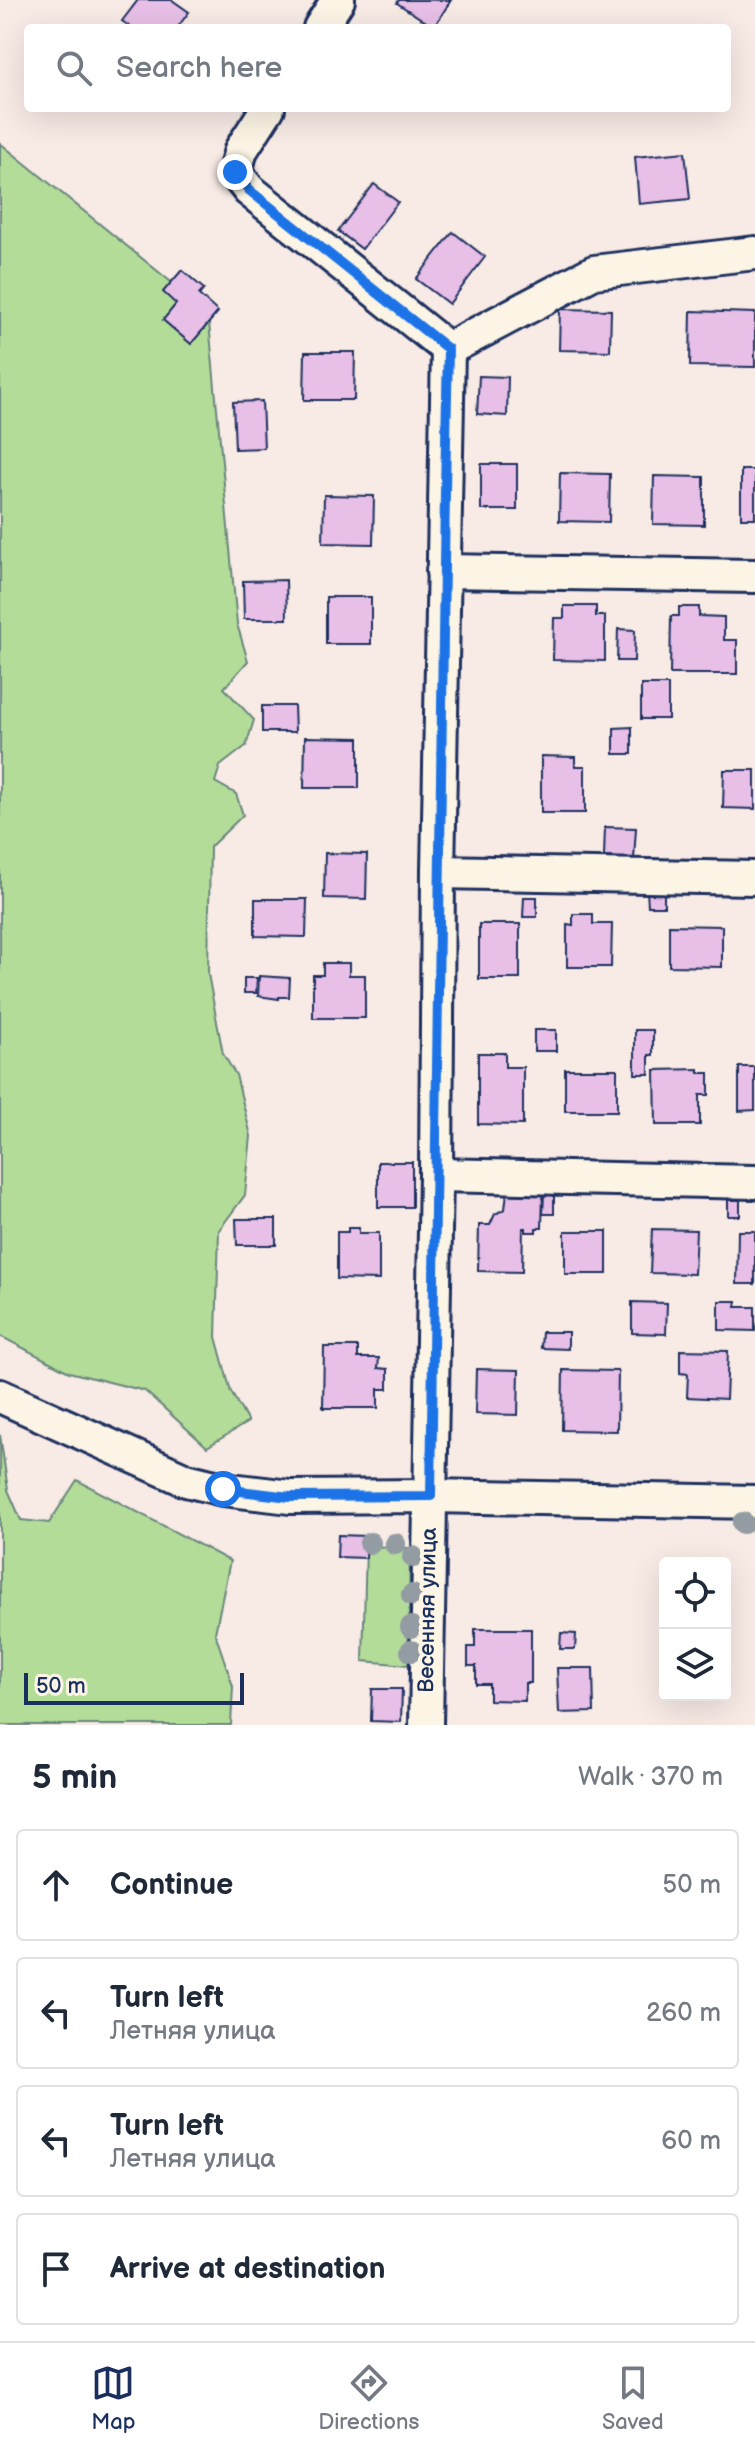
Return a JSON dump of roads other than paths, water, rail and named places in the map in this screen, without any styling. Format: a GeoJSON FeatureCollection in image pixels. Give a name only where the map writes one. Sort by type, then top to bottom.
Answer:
{"type":"FeatureCollection","features":[{"type":"Feature","properties":{"kind":"street"},"geometry":{"type":"LineString","coordinates":[[323,24],[338,0]]}},
{"type":"Feature","properties":{"kind":"street"},"geometry":{"type":"LineString","coordinates":[[265,112],[241,150],[235,172],[249,190],[448,349],[594,272],[755,253]]}},
{"type":"Feature","properties":{"kind":"street","name":"Весенняя улица"},"geometry":{"type":"LineString","coordinates":[[426,1725],[448,349]]}},
{"type":"Feature","properties":{"kind":"street"},"geometry":{"type":"LineString","coordinates":[[443,571],[755,576]]}},
{"type":"Feature","properties":{"kind":"street"},"geometry":{"type":"LineString","coordinates":[[438,872],[755,878]]}},
{"type":"Feature","properties":{"kind":"street"},"geometry":{"type":"LineString","coordinates":[[436,1175],[755,1182]]}},
{"type":"Feature","properties":{"kind":"street"},"geometry":{"type":"LineString","coordinates":[[0,1396],[186,1480],[211,1486],[290,1497],[431,1496],[755,1502]]}}]}
